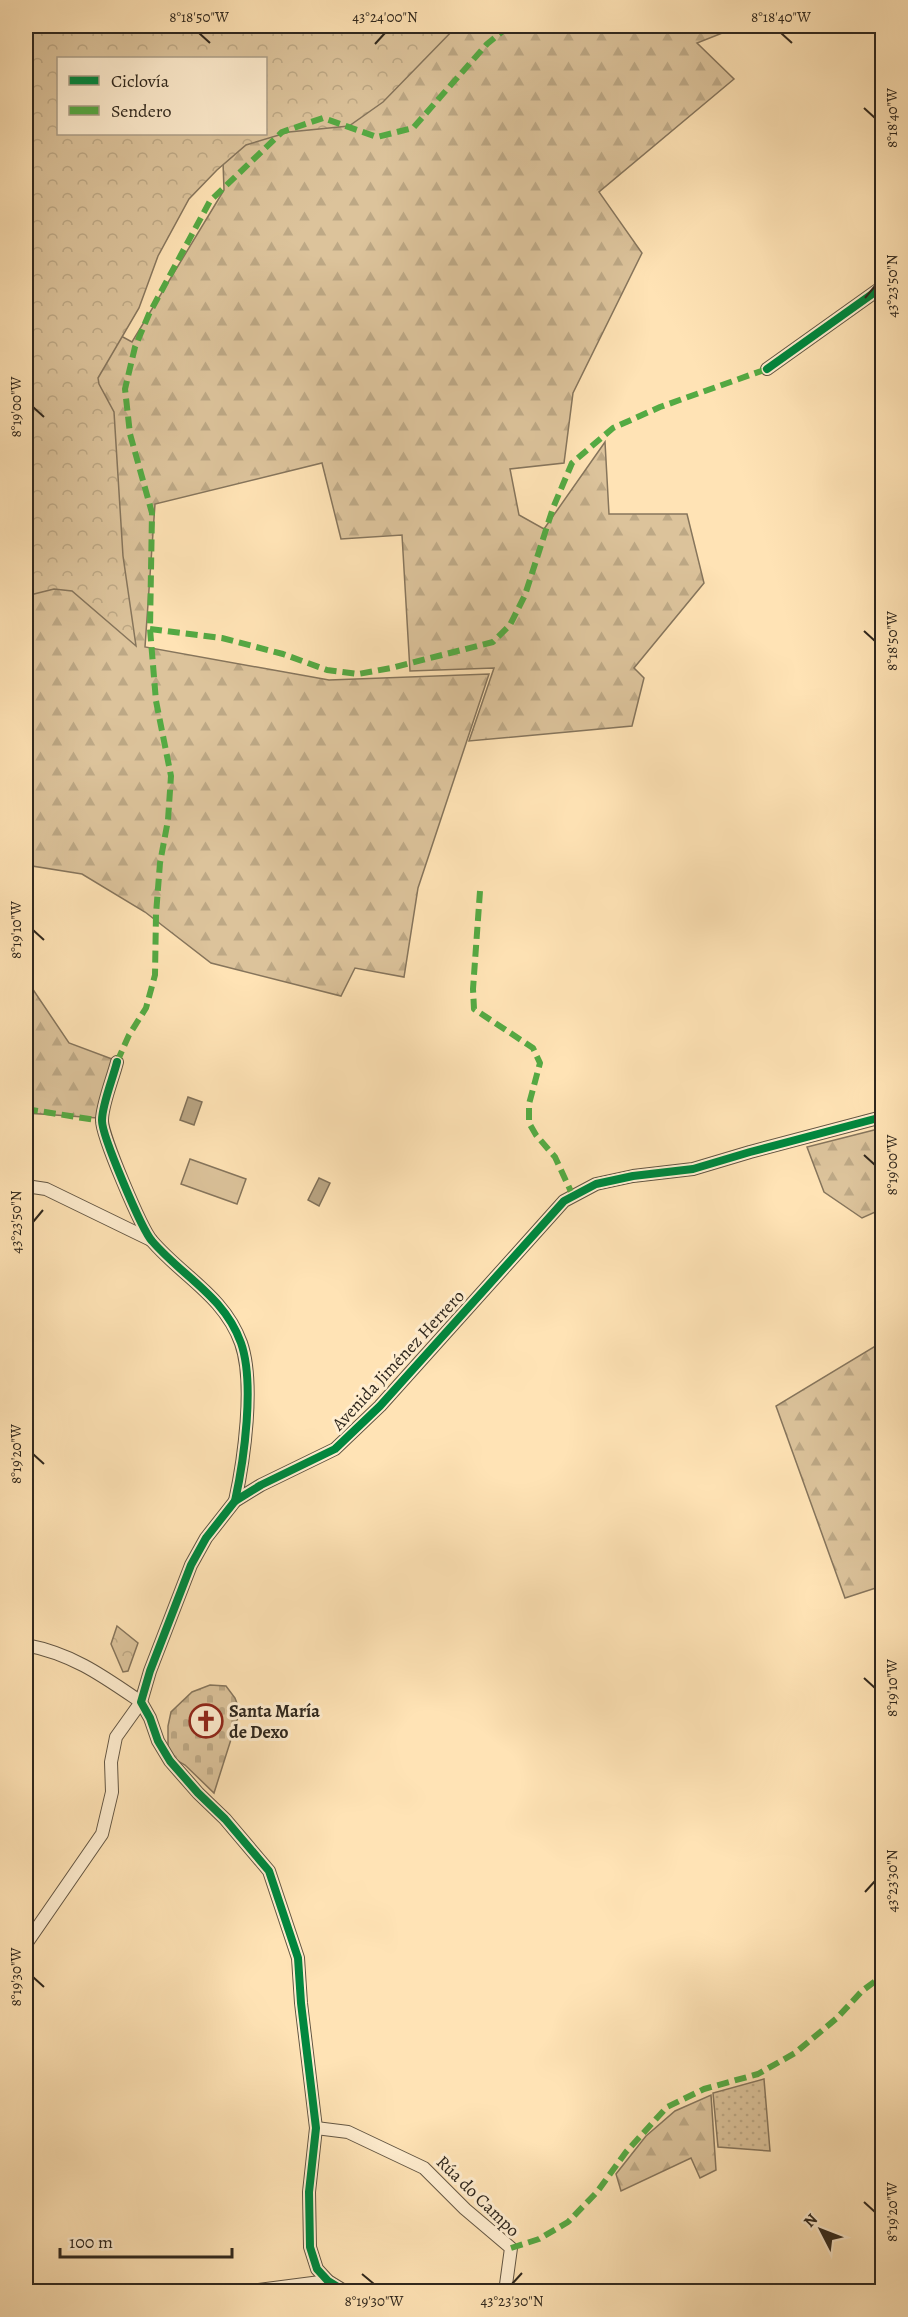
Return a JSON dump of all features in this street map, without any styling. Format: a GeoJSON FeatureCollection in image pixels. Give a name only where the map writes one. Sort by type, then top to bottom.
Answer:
{"type":"FeatureCollection","features":[{"type":"Feature","properties":{"kind":"street"},"geometry":{"type":"LineString","coordinates":[[767,369],[882,287]]}},
{"type":"Feature","properties":{"kind":"street"},"geometry":{"type":"LineString","coordinates":[[117,1062],[102,1121],[116,1164],[151,1240]]}},
{"type":"Feature","properties":{"kind":"street","name":"Avenida Jiménez Herrero"},"geometry":{"type":"LineString","coordinates":[[26,1944],[102,1834],[112,1792],[111,1762],[116,1737],[141,1702],[154,1660],[191,1565],[206,1538],[235,1501],[261,1485],[335,1449],[380,1406],[564,1201],[596,1184],[633,1176],[693,1169],[882,1117]]}},
{"type":"Feature","properties":{"kind":"street"},"geometry":{"type":"LineString","coordinates":[[26,1186],[46,1189],[151,1240],[220,1305],[232,1323],[242,1345],[247,1383],[244,1442],[235,1501]]}},
{"type":"Feature","properties":{"kind":"street"},"geometry":{"type":"LineString","coordinates":[[26,1646],[66,1656],[92,1668],[141,1702],[150,1718],[158,1741],[170,1761],[225,1819],[269,1871],[298,1958],[316,2128],[309,2192],[310,2247],[317,2269],[328,2281],[346,2292]]}},
{"type":"Feature","properties":{"kind":"street","name":"Rúa do Campo"},"geometry":{"type":"LineString","coordinates":[[316,2128],[348,2132],[424,2168],[465,2209],[511,2248],[505,2292]]}},
{"type":"Feature","properties":{"kind":"street"},"geometry":{"type":"LineString","coordinates":[[242,2292],[328,2281]]}},
{"type":"Feature","properties":{"kind":"green space"},"geometry":{"type":"Polygon","coordinates":[[[26,26],[457,26],[383,102],[349,126],[289,132],[246,145],[189,199],[158,256],[139,308],[98,378],[114,412],[123,556],[136,646],[72,591],[54,589],[26,596],[26,26]]]}},
{"type":"Feature","properties":{"kind":"green space"},"geometry":{"type":"Polygon","coordinates":[[[298,26],[740,26],[697,43],[734,79],[599,192],[642,253],[573,393],[564,463],[510,469],[519,515],[544,529],[605,442],[609,514],[687,514],[704,583],[634,668],[644,678],[632,726],[469,741],[494,668],[410,671],[402,535],[341,539],[322,463],[155,504],[145,647],[329,680],[489,674],[418,888],[404,977],[355,968],[341,996],[211,963],[145,912],[82,874],[26,865],[26,302],[40,292],[132,342],[224,190],[222,135],[267,135],[267,57],[298,26]]]}},
{"type":"Feature","properties":{"kind":"green space"},"geometry":{"type":"Polygon","coordinates":[[[26,985],[30,985],[69,1043],[112,1059],[98,1118],[26,1113],[26,985]]]}},
{"type":"Feature","properties":{"kind":"green space"},"geometry":{"type":"Polygon","coordinates":[[[882,1128],[882,1209],[862,1218],[824,1192],[807,1147],[882,1128]]]}},
{"type":"Feature","properties":{"kind":"green space"},"geometry":{"type":"Polygon","coordinates":[[[190,1159],[246,1179],[237,1204],[181,1184],[190,1159]]]}},
{"type":"Feature","properties":{"kind":"green space"},"geometry":{"type":"Polygon","coordinates":[[[882,1342],[882,1586],[845,1598],[776,1406],[882,1342]]]}},
{"type":"Feature","properties":{"kind":"green space"},"geometry":{"type":"Polygon","coordinates":[[[117,1626],[138,1643],[128,1671],[123,1672],[111,1644],[117,1626]]]}},
{"type":"Feature","properties":{"kind":"green space"},"geometry":{"type":"Polygon","coordinates":[[[210,1685],[226,1686],[235,1698],[240,1711],[214,1793],[185,1765],[176,1760],[168,1747],[171,1712],[192,1692],[210,1685]]]}},
{"type":"Feature","properties":{"kind":"green space"},"geometry":{"type":"Polygon","coordinates":[[[764,2079],[770,2151],[718,2147],[713,2093],[764,2079]]]}},
{"type":"Feature","properties":{"kind":"green space"},"geometry":{"type":"Polygon","coordinates":[[[711,2095],[716,2170],[700,2178],[691,2158],[621,2191],[616,2174],[646,2136],[675,2111],[711,2095]]]}},
{"type":"Feature","properties":{"kind":"shaded area"},"geometry":{"type":"Polygon","coordinates":[[[188,1097],[202,1102],[194,1125],[180,1120],[188,1097]]]}},
{"type":"Feature","properties":{"kind":"shaded area"},"geometry":{"type":"Polygon","coordinates":[[[319,1178],[330,1183],[319,1206],[308,1200],[319,1178]]]}},
{"type":"Feature","properties":{"kind":"marked path"},"geometry":{"type":"LineString","coordinates":[[117,1062],[129,1035],[146,1008],[155,975],[160,863],[168,820],[171,776],[156,701],[150,629],[152,513],[130,434],[125,389],[135,347],[149,314],[210,201],[282,132],[323,118],[377,137],[413,128],[487,44],[509,26]]}},
{"type":"Feature","properties":{"kind":"marked path"},"geometry":{"type":"LineString","coordinates":[[150,629],[222,638],[283,654],[327,670],[358,674],[493,642],[510,625],[525,595],[553,508],[572,463],[613,428],[660,407],[767,369]]}},
{"type":"Feature","properties":{"kind":"marked path"},"geometry":{"type":"LineString","coordinates":[[480,891],[473,989],[474,1009],[533,1048],[540,1063],[529,1104],[529,1123],[555,1157],[573,1196]]}},
{"type":"Feature","properties":{"kind":"marked path"},"geometry":{"type":"LineString","coordinates":[[26,1109],[102,1121]]}},
{"type":"Feature","properties":{"kind":"marked path"},"geometry":{"type":"LineString","coordinates":[[511,2248],[539,2239],[568,2222],[597,2192],[626,2152],[667,2107],[704,2089],[758,2074],[795,2053],[837,2018],[862,1991],[882,1976]]}},
{"type":"Feature","properties":{"kind":"cycle path"},"geometry":{"type":"LineString","coordinates":[[767,369],[882,287]]}},
{"type":"Feature","properties":{"kind":"cycle path"},"geometry":{"type":"LineString","coordinates":[[117,1062],[102,1120],[108,1143],[132,1202],[152,1241],[214,1300],[234,1327],[241,1343],[245,1360],[248,1400],[245,1444],[235,1501]]}},
{"type":"Feature","properties":{"kind":"cycle path"},"geometry":{"type":"LineString","coordinates":[[346,2292],[328,2281],[317,2269],[310,2247],[309,2192],[316,2128],[298,1958],[269,1871],[225,1819],[170,1761],[158,1741],[150,1718],[141,1702],[150,1671],[191,1565],[206,1538],[235,1501],[261,1485],[335,1449],[380,1406],[564,1201],[596,1184],[633,1176],[693,1169],[882,1117]]}},
{"type":"Feature","properties":{"kind":"place","name":"Santa María de Dexo"},"geometry":{"type":"Point","coordinates":[206,1721]}}]}
